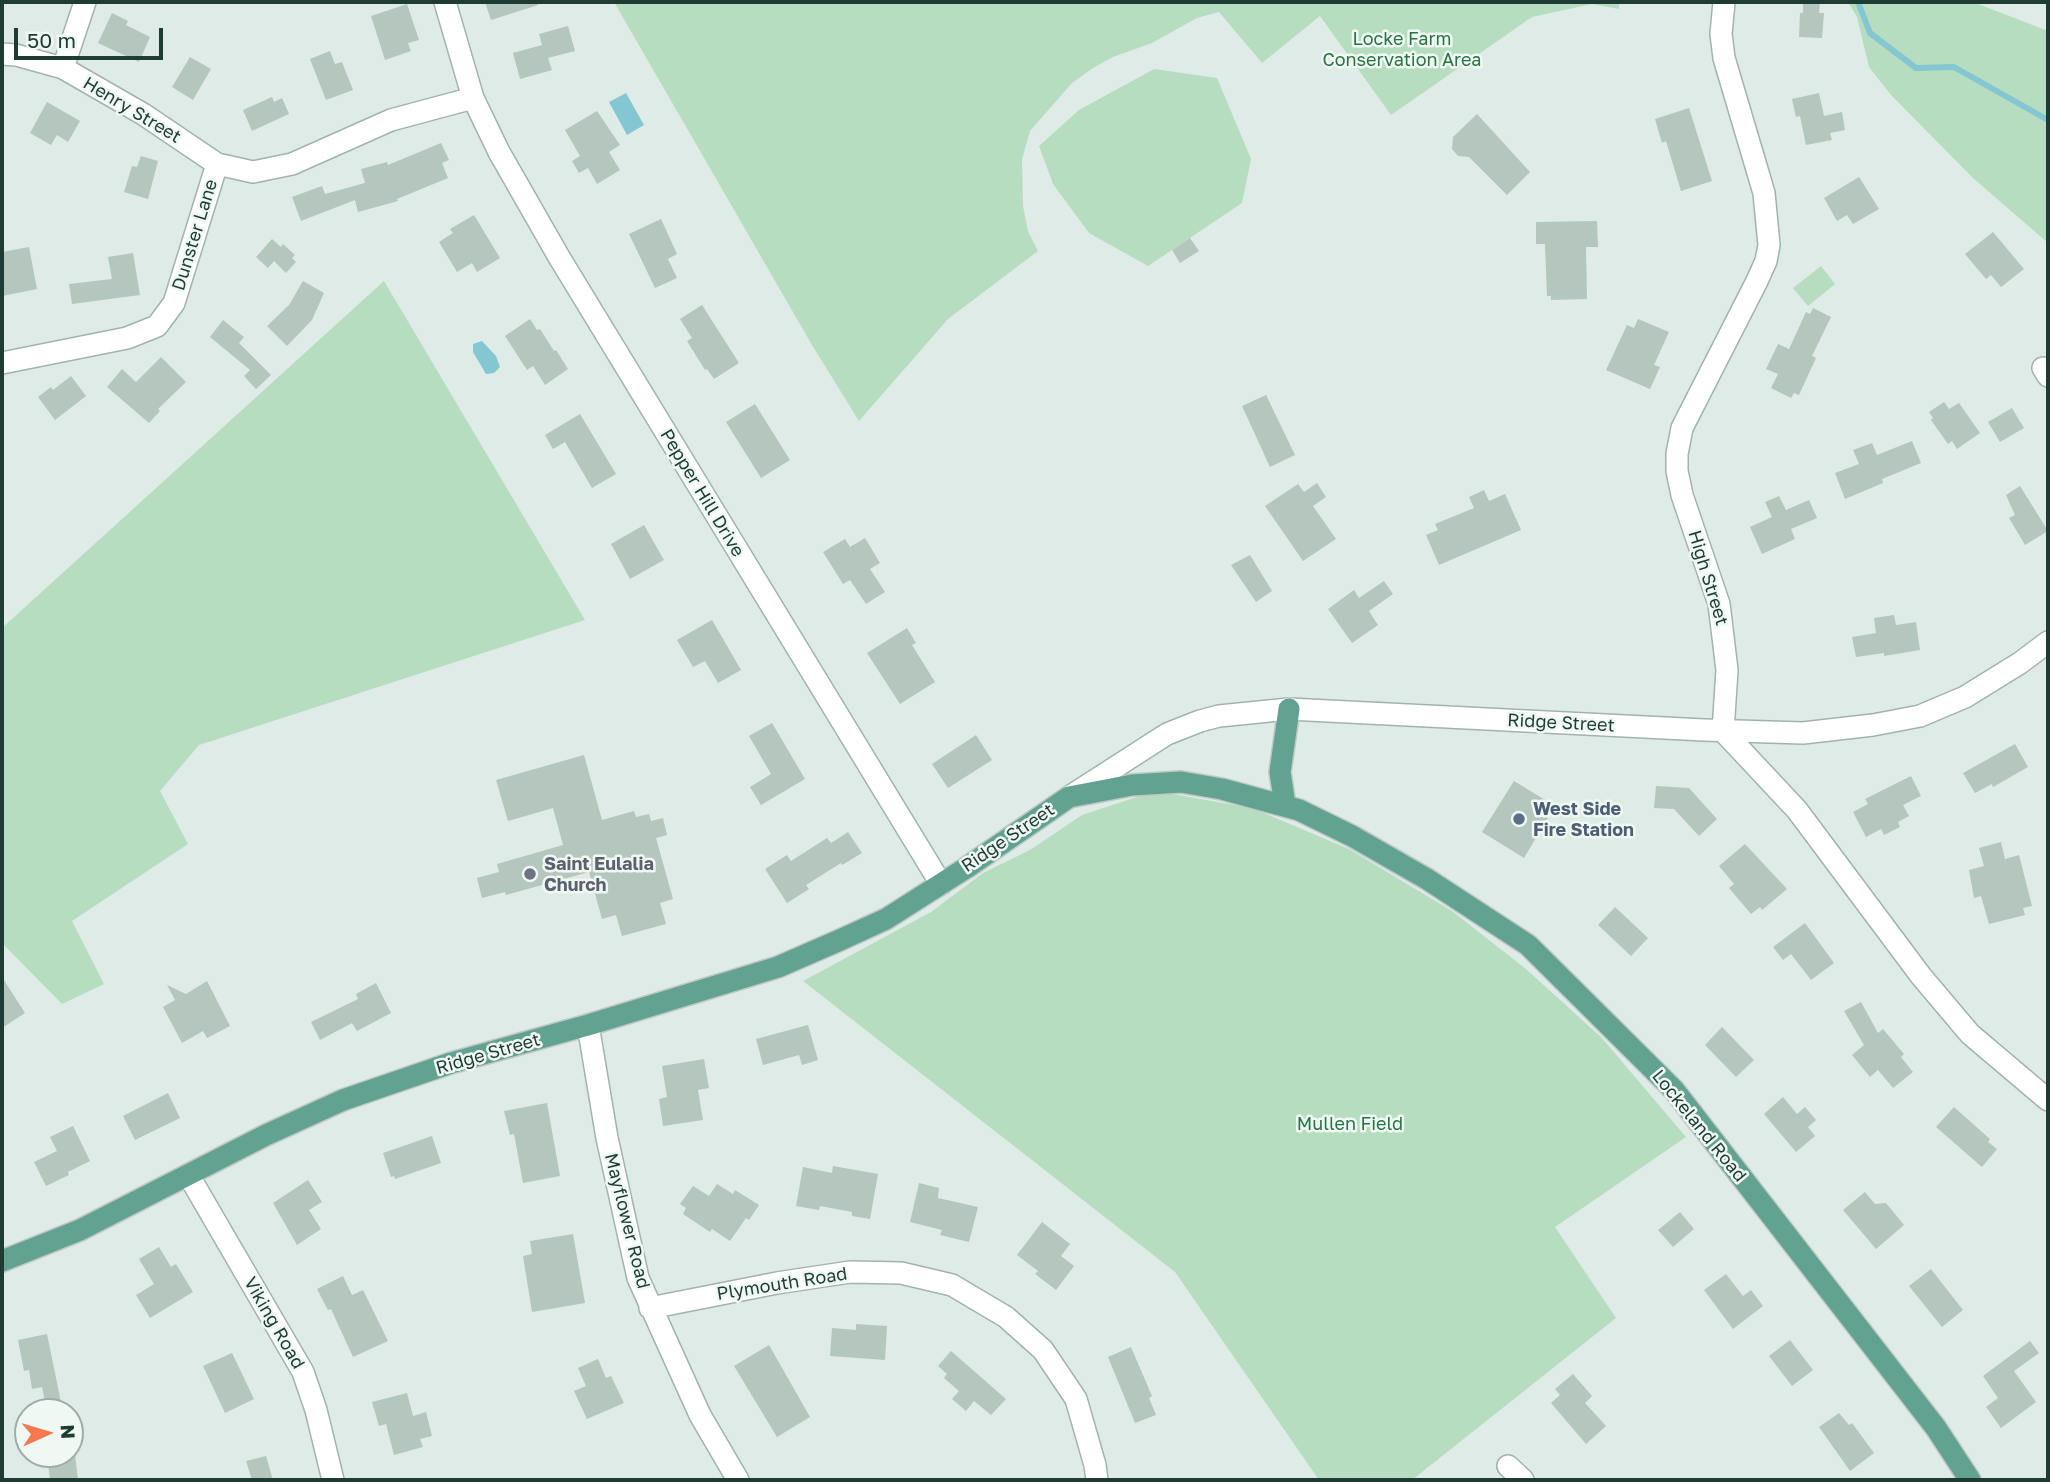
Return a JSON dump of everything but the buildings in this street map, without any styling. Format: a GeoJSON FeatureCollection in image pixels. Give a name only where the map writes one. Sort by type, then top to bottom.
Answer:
{"type":"FeatureCollection","features":[{"type":"Feature","properties":{"kind":"main road"},"geometry":{"type":"LineString","coordinates":[[1285,805],[1280,764],[1289,709]]}},
{"type":"Feature","properties":{"kind":"main road","name":"Lockeland Road"},"geometry":{"type":"LineString","coordinates":[[1069,797],[1132,785],[1181,782],[1285,805],[1352,836],[1427,879],[1528,945],[1674,1090],[1936,1428],[1970,1480]]}},
{"type":"Feature","properties":{"kind":"main road","name":"Ridge Street"},"geometry":{"type":"LineString","coordinates":[[2,1261],[80,1230],[266,1135],[344,1100],[451,1063],[778,967],[886,919],[1069,797]]}},
{"type":"Feature","properties":{"kind":"street"},"geometry":{"type":"LineString","coordinates":[[63,68],[85,2]]}},
{"type":"Feature","properties":{"kind":"street","name":"Pepper Hill Drive"},"geometry":{"type":"LineString","coordinates":[[445,2],[473,98],[499,152],[559,257],[941,884]]}},
{"type":"Feature","properties":{"kind":"street","name":"High Street"},"geometry":{"type":"LineString","coordinates":[[1723,731],[1727,670],[1719,604],[1682,495],[1677,454],[1682,428],[1757,281],[1766,261],[1769,245],[1764,193],[1724,58],[1721,34],[1724,2]]}},
{"type":"Feature","properties":{"kind":"street","name":"Henry Street"},"geometry":{"type":"LineString","coordinates":[[2,54],[16,55],[63,68],[143,114],[217,164]]}},
{"type":"Feature","properties":{"kind":"street","name":"Dunster Lane"},"geometry":{"type":"LineString","coordinates":[[2,363],[127,338],[157,326],[174,303],[217,164],[253,172],[292,164],[391,120],[473,98]]}},
{"type":"Feature","properties":{"kind":"street","name":"Ridge Street"},"geometry":{"type":"LineString","coordinates":[[1069,797],[1167,734],[1219,716],[1289,709],[1803,733],[1873,725],[1920,716],[1965,697],[2048,642]]}},
{"type":"Feature","properties":{"kind":"street"},"geometry":{"type":"LineString","coordinates":[[1723,731],[1797,810],[1921,976],[1970,1034],[2048,1100]]}},
{"type":"Feature","properties":{"kind":"street","name":"Mayflower Road"},"geometry":{"type":"LineString","coordinates":[[587,1025],[638,1278],[701,1415],[738,1480]]}},
{"type":"Feature","properties":{"kind":"street","name":"Viking Road"},"geometry":{"type":"LineString","coordinates":[[189,1176],[303,1372],[316,1410],[333,1480]]}},
{"type":"Feature","properties":{"kind":"street","name":"Plymouth Road"},"geometry":{"type":"LineString","coordinates":[[650,1308],[777,1283],[850,1272],[901,1273],[952,1285],[1006,1317],[1043,1350],[1076,1399],[1097,1480]]}},
{"type":"Feature","properties":{"kind":"green space","name":"Locke Farm Conservation Area"},"geometry":{"type":"Polygon","coordinates":[[[614,2],[1619,2],[1619,9],[1592,4],[1532,17],[1391,115],[1320,16],[1262,63],[1219,12],[1197,18],[1152,43],[1113,57],[1072,83],[1030,131],[1022,159],[1023,206],[1028,231],[1038,251],[948,319],[859,421],[812,345],[614,2]]]}},
{"type":"Feature","properties":{"kind":"green space"},"geometry":{"type":"Polygon","coordinates":[[[1848,2],[1973,2],[2048,31],[2048,243],[1973,178],[1891,95],[1869,67],[1857,17],[1848,2]]]}},
{"type":"Feature","properties":{"kind":"green space"},"geometry":{"type":"Polygon","coordinates":[[[1154,69],[1217,78],[1251,159],[1242,203],[1148,266],[1089,233],[1053,184],[1039,146],[1079,110],[1154,69]]]}},
{"type":"Feature","properties":{"kind":"green space"},"geometry":{"type":"Polygon","coordinates":[[[1821,266],[1835,284],[1808,306],[1793,288],[1821,266]]]}},
{"type":"Feature","properties":{"kind":"green space"},"geometry":{"type":"Polygon","coordinates":[[[384,281],[585,620],[199,745],[160,791],[188,844],[72,921],[104,984],[62,1004],[2,943],[2,628],[384,281]]]}},
{"type":"Feature","properties":{"kind":"green space","name":"Mullen Field"},"geometry":{"type":"Polygon","coordinates":[[[1155,791],[1252,808],[1349,849],[1452,911],[1526,969],[1602,1038],[1686,1137],[1555,1227],[1616,1318],[1412,1480],[1319,1480],[1175,1272],[803,981],[931,912],[983,873],[1030,850],[1082,815],[1155,791]]]}},
{"type":"Feature","properties":{"kind":"water"},"geometry":{"type":"Polygon","coordinates":[[[626,93],[644,125],[627,135],[609,102],[626,93]]]}},
{"type":"Feature","properties":{"kind":"water"},"geometry":{"type":"Polygon","coordinates":[[[482,341],[496,356],[500,367],[494,373],[486,374],[473,352],[473,344],[482,341]]]}},
{"type":"Feature","properties":{"kind":"waterway"},"geometry":{"type":"LineString","coordinates":[[1858,2],[1870,33],[1916,68],[1954,67],[2048,120]]}},
{"type":"Feature","properties":{"kind":"place","name":"West Side Fire Station"},"geometry":{"type":"Point","coordinates":[1519,819]}},
{"type":"Feature","properties":{"kind":"place","name":"Saint Eulalia Church"},"geometry":{"type":"Point","coordinates":[530,874]}}]}
